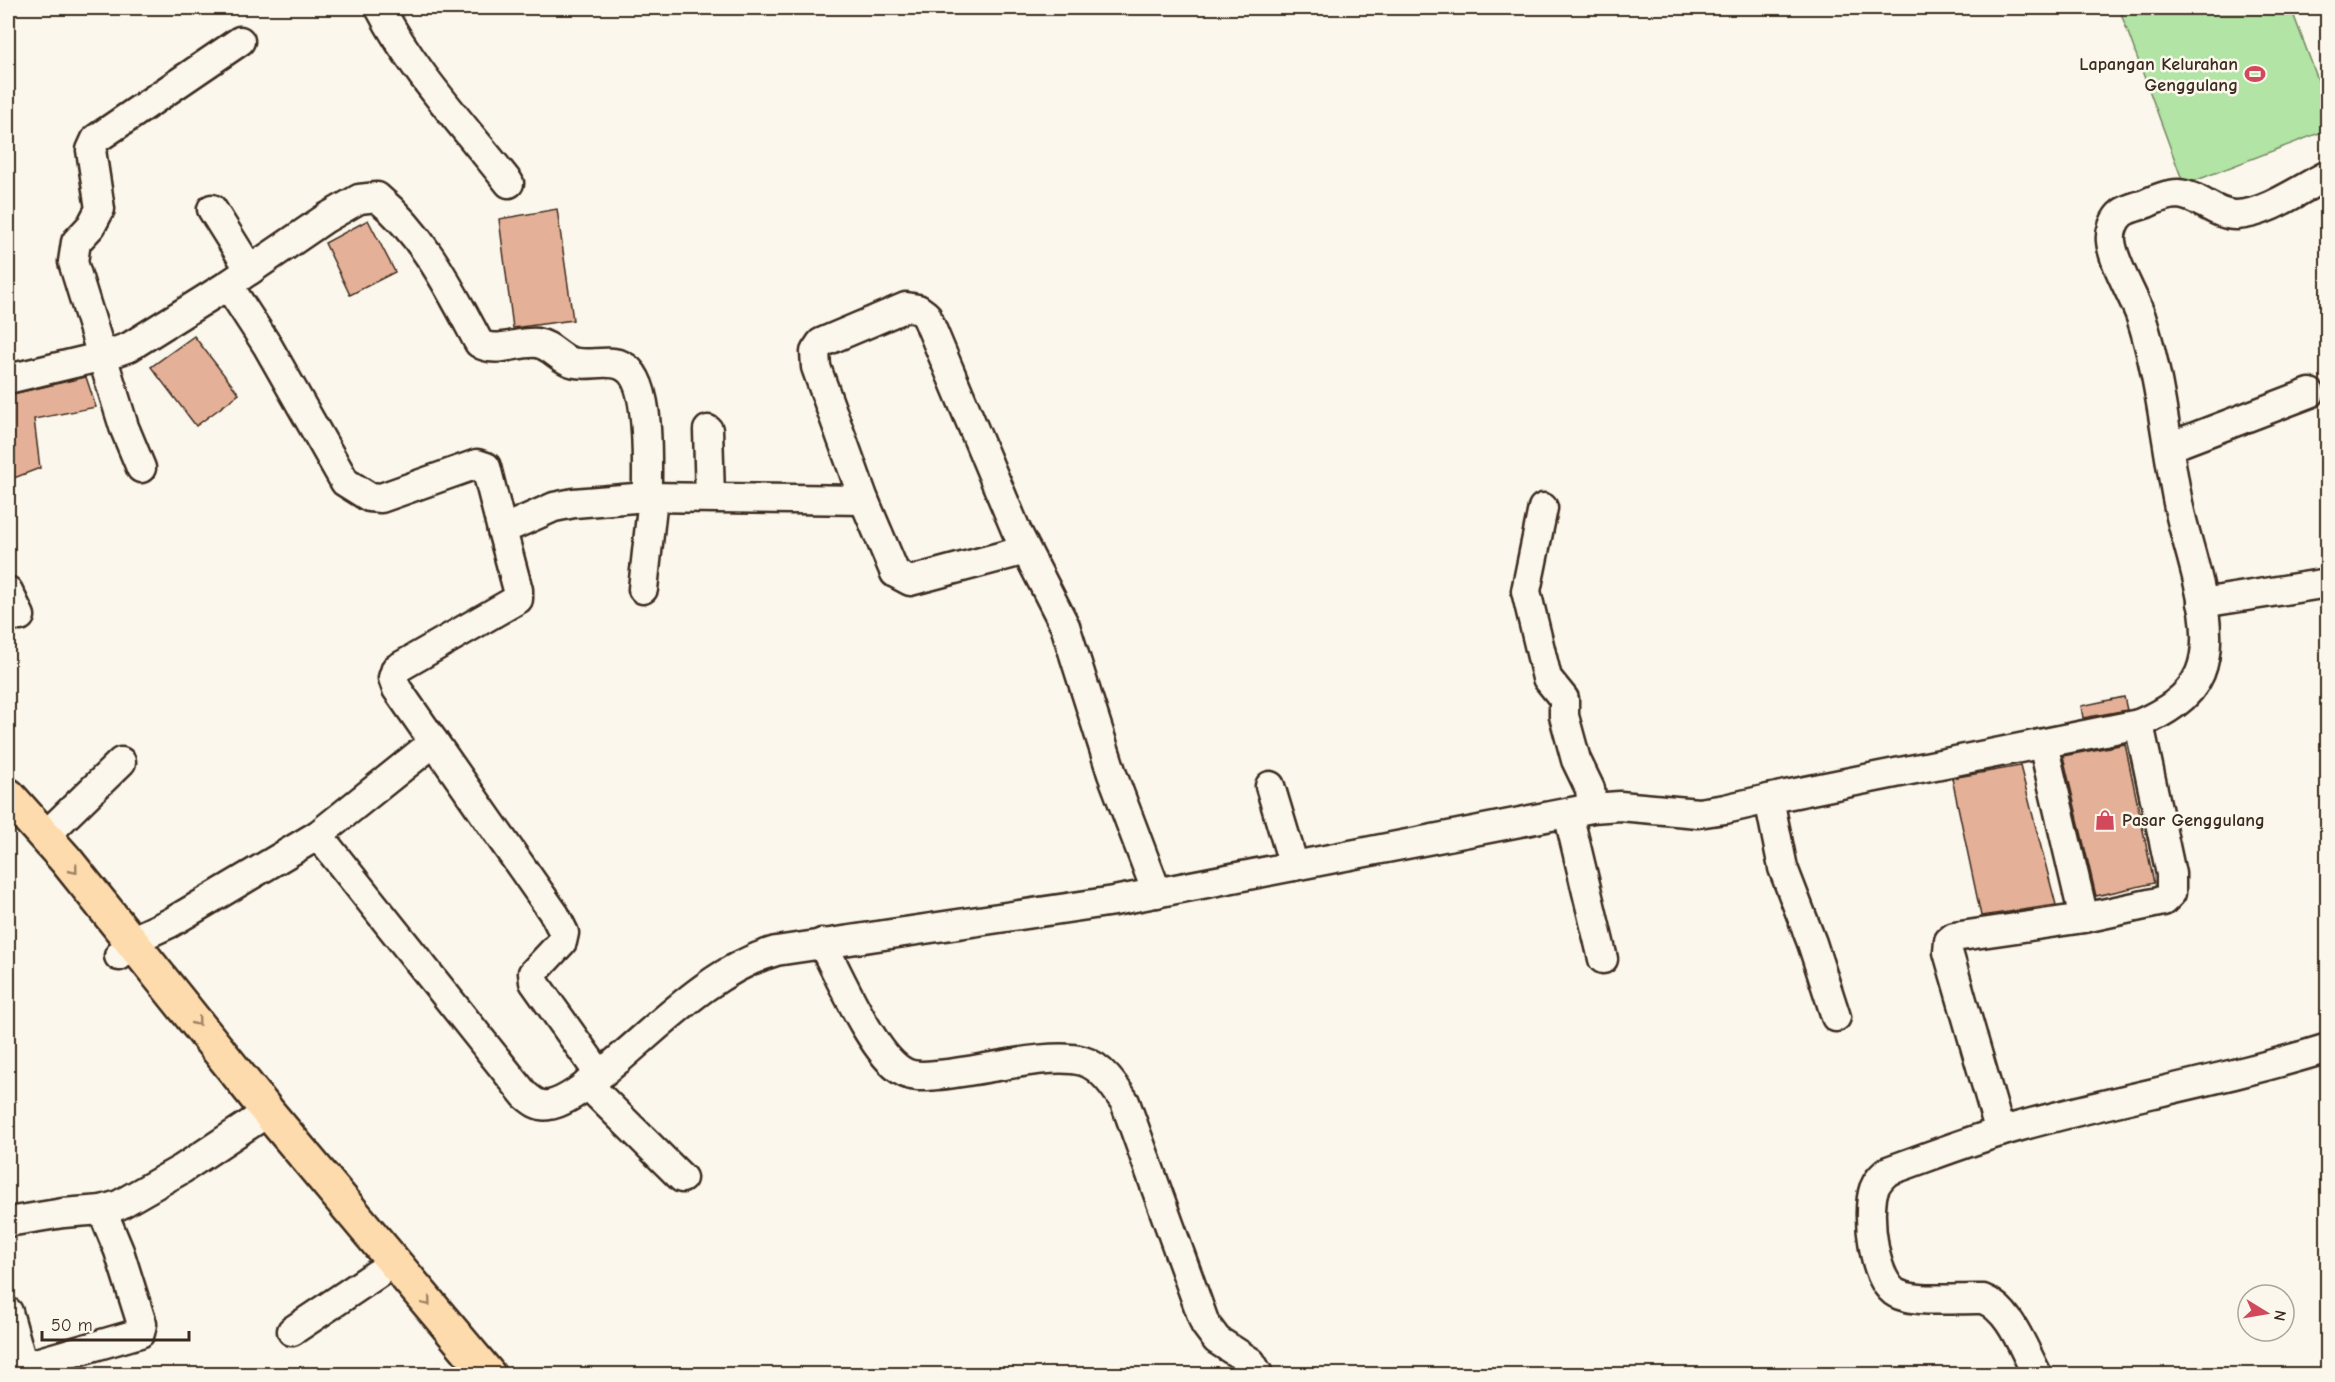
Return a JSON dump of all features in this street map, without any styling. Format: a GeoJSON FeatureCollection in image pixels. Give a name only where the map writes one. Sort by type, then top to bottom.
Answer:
{"type":"FeatureCollection","features":[{"type":"Feature","properties":{"kind":"main road"},"geometry":{"type":"LineString","coordinates":[[8,795],[44,837],[125,949],[260,1118],[377,1274],[460,1374]]}},
{"type":"Feature","properties":{"kind":"main road"},"geometry":{"type":"LineString","coordinates":[[8,825],[125,949]]}},
{"type":"Feature","properties":{"kind":"main road"},"geometry":{"type":"LineString","coordinates":[[260,1118],[488,1374]]}},
{"type":"Feature","properties":{"kind":"street"},"geometry":{"type":"LineString","coordinates":[[380,8],[393,33],[422,74],[509,183]]}},
{"type":"Feature","properties":{"kind":"street"},"geometry":{"type":"LineString","coordinates":[[141,468],[124,427],[104,357],[77,282],[73,262],[76,242],[91,226],[100,209],[91,150],[96,139],[240,41]]}},
{"type":"Feature","properties":{"kind":"street"},"geometry":{"type":"LineString","coordinates":[[318,835],[525,1095],[535,1103],[548,1106],[561,1101],[593,1079],[677,1010],[738,966],[776,951],[1157,893],[1580,811],[1620,806],[1698,813],[2139,724],[2164,713],[2183,697],[2200,673],[2204,652],[2202,603],[2179,508],[2161,397],[2141,318],[2111,242],[2112,226],[2122,213],[2177,194],[2192,198],[2225,214],[2237,215],[2257,210],[2328,175]]}},
{"type":"Feature","properties":{"kind":"street"},"geometry":{"type":"LineString","coordinates":[[8,379],[104,357],[129,347],[239,278],[326,218],[359,199],[377,197],[407,225],[423,244],[441,271],[479,343],[486,348],[540,343],[568,361],[624,366],[634,375],[641,387],[644,404],[650,497],[643,590]]}},
{"type":"Feature","properties":{"kind":"street"},"geometry":{"type":"LineString","coordinates":[[212,209],[267,345],[345,482],[369,497],[381,498],[468,465],[477,464],[486,467],[518,590],[518,599],[396,669],[393,678],[397,689],[555,915],[564,933],[562,942],[533,973],[534,982],[593,1079],[682,1178]]}},
{"type":"Feature","properties":{"kind":"street"},"geometry":{"type":"LineString","coordinates":[[1026,550],[910,581],[901,578],[896,573],[864,500],[816,367],[815,352],[821,344],[906,307],[918,309],[926,315],[1026,550],[1069,636],[1112,774],[1157,893]]}},
{"type":"Feature","properties":{"kind":"street"},"geometry":{"type":"LineString","coordinates":[[2169,447],[2310,393]]}},
{"type":"Feature","properties":{"kind":"street"},"geometry":{"type":"LineString","coordinates":[[708,430],[710,497]]}},
{"type":"Feature","properties":{"kind":"street"},"geometry":{"type":"LineString","coordinates":[[502,530],[554,507],[650,497],[864,500]]}},
{"type":"Feature","properties":{"kind":"street"},"geometry":{"type":"LineString","coordinates":[[1543,508],[1526,591],[1547,678],[1564,699],[1564,716],[1576,760],[1590,789],[1580,811],[1603,959]]}},
{"type":"Feature","properties":{"kind":"street"},"geometry":{"type":"LineString","coordinates":[[2202,603],[2328,583]]}},
{"type":"Feature","properties":{"kind":"street"},"geometry":{"type":"LineString","coordinates":[[2000,1132],[1948,952],[1949,941],[1954,937],[2084,918],[2163,902],[2171,893],[2171,874],[2139,724]]}},
{"type":"Feature","properties":{"kind":"street"},"geometry":{"type":"LineString","coordinates":[[125,949],[318,835],[434,742]]}},
{"type":"Feature","properties":{"kind":"street"},"geometry":{"type":"LineString","coordinates":[[2043,744],[2084,918]]}},
{"type":"Feature","properties":{"kind":"street"},"geometry":{"type":"LineString","coordinates":[[44,837],[121,762]]}},
{"type":"Feature","properties":{"kind":"street"},"geometry":{"type":"LineString","coordinates":[[1270,786],[1294,866]]}},
{"type":"Feature","properties":{"kind":"street"},"geometry":{"type":"LineString","coordinates":[[1769,799],[1783,868],[1812,943],[1836,1017]]}},
{"type":"Feature","properties":{"kind":"street"},"geometry":{"type":"LineString","coordinates":[[822,944],[878,1046],[904,1073],[917,1076],[950,1074],[1063,1059],[1082,1061],[1105,1077],[1125,1102],[1205,1324],[1217,1340],[1251,1362],[1258,1374]]}},
{"type":"Feature","properties":{"kind":"street"},"geometry":{"type":"LineString","coordinates":[[2037,1374],[2004,1313],[1994,1303],[1983,1299],[1912,1297],[1899,1295],[1891,1290],[1884,1277],[1871,1236],[1870,1207],[1873,1191],[1879,1178],[1888,1171],[2000,1132],[2134,1097],[2255,1071],[2328,1048]]}},
{"type":"Feature","properties":{"kind":"street"},"geometry":{"type":"LineString","coordinates":[[8,1222],[102,1210],[119,1204],[182,1169],[260,1118]]}},
{"type":"Feature","properties":{"kind":"street"},"geometry":{"type":"LineString","coordinates":[[8,1312],[15,1369],[140,1333],[142,1324],[119,1251],[102,1210]]}},
{"type":"Feature","properties":{"kind":"street"},"geometry":{"type":"LineString","coordinates":[[292,1331],[377,1274]]}},
{"type":"Feature","properties":{"kind":"green space"},"geometry":{"type":"Polygon","coordinates":[[[2119,8],[2291,8],[2327,104],[2327,130],[2184,185],[2119,8]]]}},
{"type":"Feature","properties":{"kind":"building"},"geometry":{"type":"Polygon","coordinates":[[[557,209],[573,320],[513,328],[499,219],[557,209]]]}},
{"type":"Feature","properties":{"kind":"building"},"geometry":{"type":"Polygon","coordinates":[[[368,220],[395,272],[350,295],[325,243],[368,220]]]}},
{"type":"Feature","properties":{"kind":"building"},"geometry":{"type":"Polygon","coordinates":[[[194,336],[239,394],[196,426],[151,367],[194,336]]]}},
{"type":"Feature","properties":{"kind":"building"},"geometry":{"type":"Polygon","coordinates":[[[86,377],[96,407],[34,419],[40,468],[14,478],[8,454],[8,395],[86,377]]]}},
{"type":"Feature","properties":{"kind":"building"},"geometry":{"type":"Polygon","coordinates":[[[2124,697],[2127,710],[2083,718],[2081,706],[2124,697]]]}},
{"type":"Feature","properties":{"kind":"building","name":"Pasar Genggulang"},"geometry":{"type":"Polygon","coordinates":[[[2125,744],[2154,883],[2096,896],[2063,756],[2125,744]]]}},
{"type":"Feature","properties":{"kind":"building"},"geometry":{"type":"Polygon","coordinates":[[[2020,766],[2056,905],[1981,916],[1952,778],[2020,766]]]}},
{"type":"Feature","properties":{"kind":"place","name":"Lapangan Kelurahan Genggulang"},"geometry":{"type":"Point","coordinates":[2255,74]}},
{"type":"Feature","properties":{"kind":"place","name":"Pasar Genggulang"},"geometry":{"type":"Point","coordinates":[2105,820]}}]}
